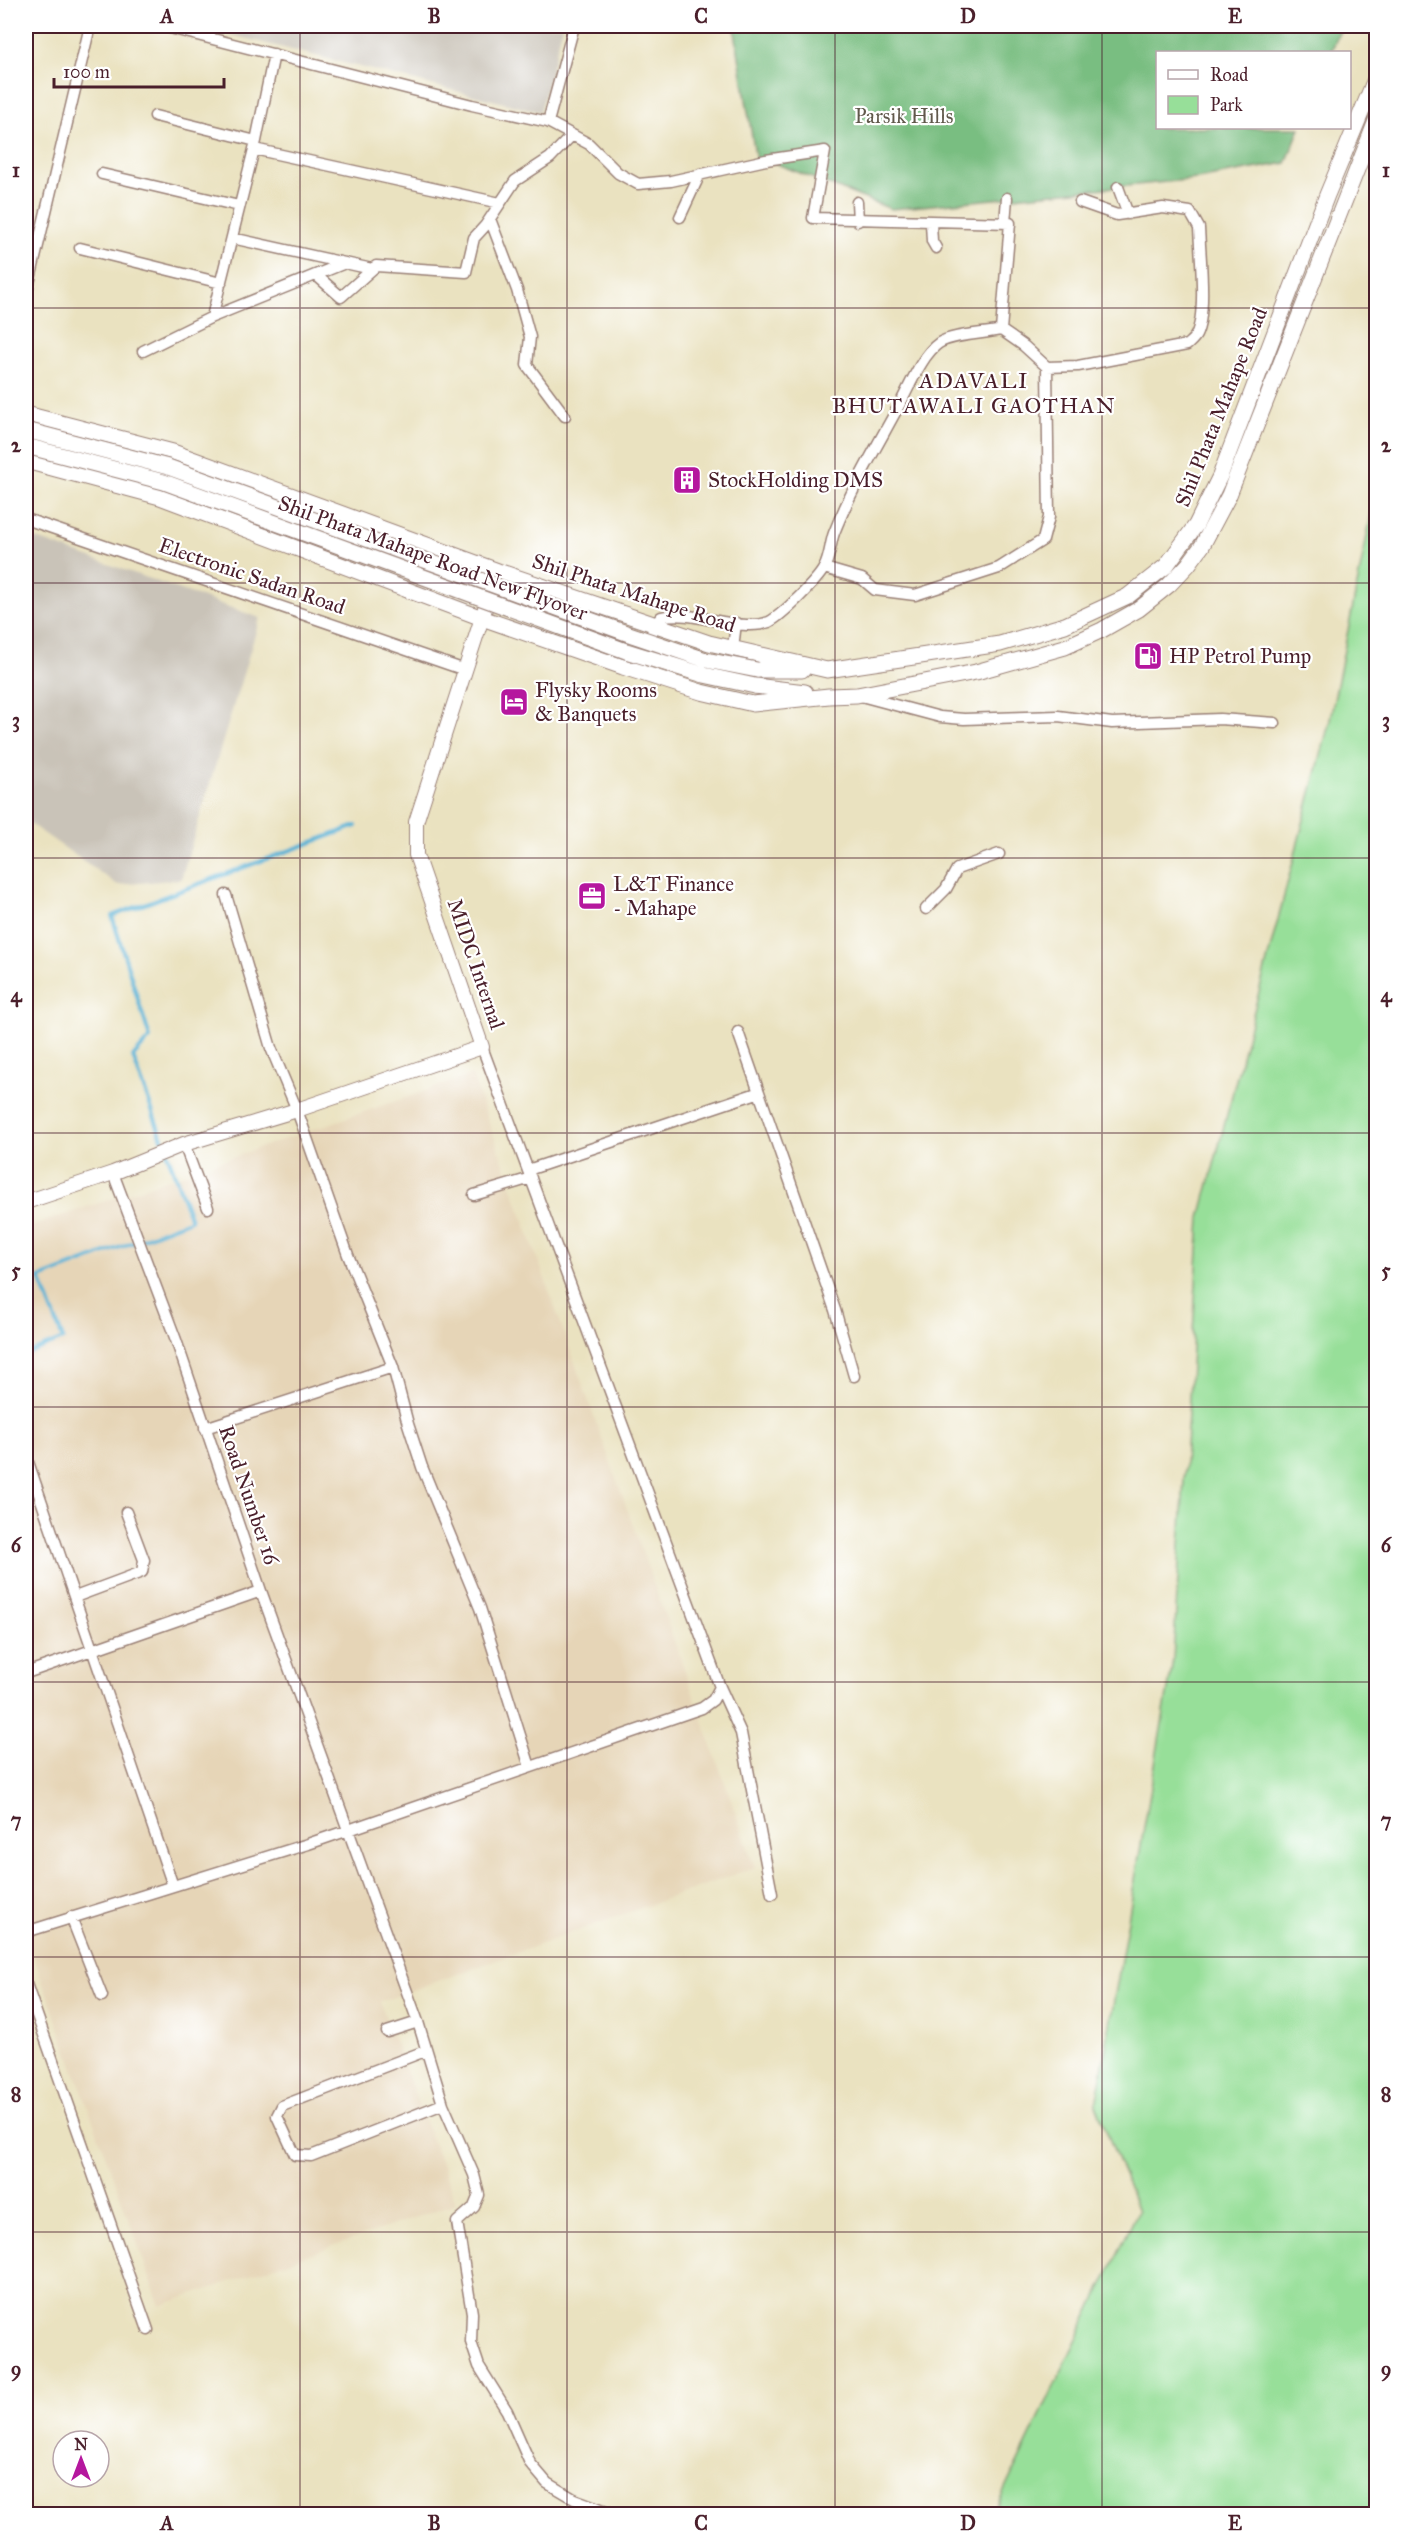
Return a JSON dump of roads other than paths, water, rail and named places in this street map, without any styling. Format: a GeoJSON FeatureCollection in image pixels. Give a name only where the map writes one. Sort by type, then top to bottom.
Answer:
{"type":"FeatureCollection","features":[{"type":"Feature","properties":{"kind":"main road","name":"Shil Phata Mahape Road"},"geometry":{"type":"LineString","coordinates":[[26,414],[173,452],[498,571],[709,643],[827,670],[1000,644],[1065,625],[1128,596],[1166,566],[1196,525],[1220,476],[1341,162],[1377,77]]}},
{"type":"Feature","properties":{"kind":"main road","name":"Shil Phata Mahape Road"},"geometry":{"type":"LineString","coordinates":[[26,461],[160,497],[482,618],[637,672],[701,692],[753,704],[857,695],[976,672],[1065,647],[1102,630],[1138,609],[1169,585],[1202,546],[1229,495],[1377,121]]}},
{"type":"Feature","properties":{"kind":"main road"},"geometry":{"type":"LineString","coordinates":[[1341,162],[1357,169]]}},
{"type":"Feature","properties":{"kind":"main road","name":"Shil Phata Mahape Road New Flyover"},"geometry":{"type":"LineString","coordinates":[[26,430],[168,467],[756,678],[829,696]]}},
{"type":"Feature","properties":{"kind":"main road","name":"Shil Phata Mahape Road New Flyover"},"geometry":{"type":"LineString","coordinates":[[26,446],[164,482],[626,651],[704,675],[756,678],[827,670]]}},
{"type":"Feature","properties":{"kind":"street"},"geometry":{"type":"LineString","coordinates":[[26,296],[90,26]]}},
{"type":"Feature","properties":{"kind":"street"},"geometry":{"type":"LineString","coordinates":[[162,26],[189,29],[274,54],[472,105],[548,122],[589,144],[618,173],[638,184],[671,181],[766,160],[825,151],[813,218],[1010,224],[1001,330]]}},
{"type":"Feature","properties":{"kind":"street"},"geometry":{"type":"LineString","coordinates":[[548,122],[574,26]]}},
{"type":"Feature","properties":{"kind":"street"},"geometry":{"type":"LineString","coordinates":[[212,317],[255,145],[274,54]]}},
{"type":"Feature","properties":{"kind":"street"},"geometry":{"type":"LineString","coordinates":[[156,116],[255,145],[500,203]]}},
{"type":"Feature","properties":{"kind":"street"},"geometry":{"type":"LineString","coordinates":[[316,275],[341,297],[376,266],[465,272],[474,238],[490,219],[514,181],[550,158],[572,135]]}},
{"type":"Feature","properties":{"kind":"street"},"geometry":{"type":"LineString","coordinates":[[102,174],[239,206]]}},
{"type":"Feature","properties":{"kind":"street"},"geometry":{"type":"LineString","coordinates":[[680,217],[700,174]]}},
{"type":"Feature","properties":{"kind":"street"},"geometry":{"type":"LineString","coordinates":[[1118,187],[1128,213]]}},
{"type":"Feature","properties":{"kind":"street"},"geometry":{"type":"LineString","coordinates":[[1005,223],[1007,198]]}},
{"type":"Feature","properties":{"kind":"street"},"geometry":{"type":"LineString","coordinates":[[857,202],[858,221]]}},
{"type":"Feature","properties":{"kind":"street"},"geometry":{"type":"LineString","coordinates":[[637,672],[655,625],[661,617],[668,615],[756,625],[770,621],[790,606],[824,568],[834,534],[919,367],[939,343],[958,336],[980,335],[1001,330],[1024,346],[1047,367],[1078,366],[1186,345],[1195,337],[1200,324],[1201,301],[1199,228],[1195,216],[1190,212],[1163,208],[1117,215],[1080,202]]}},
{"type":"Feature","properties":{"kind":"street"},"geometry":{"type":"LineString","coordinates":[[490,219],[517,290],[530,337],[527,365],[565,416]]}},
{"type":"Feature","properties":{"kind":"street"},"geometry":{"type":"LineString","coordinates":[[932,223],[932,241],[936,248]]}},
{"type":"Feature","properties":{"kind":"street"},"geometry":{"type":"LineString","coordinates":[[232,238],[372,269]]}},
{"type":"Feature","properties":{"kind":"street"},"geometry":{"type":"LineString","coordinates":[[80,248],[221,283]]}},
{"type":"Feature","properties":{"kind":"street"},"geometry":{"type":"LineString","coordinates":[[143,351],[212,317],[345,263]]}},
{"type":"Feature","properties":{"kind":"street"},"geometry":{"type":"LineString","coordinates":[[824,568],[862,579],[875,590],[915,595],[999,568],[1043,540],[1049,517],[1047,367]]}},
{"type":"Feature","properties":{"kind":"street","name":"Electronic Sadan Road"},"geometry":{"type":"LineString","coordinates":[[26,519],[465,670]]}},
{"type":"Feature","properties":{"kind":"street","name":"MIDC Internal"},"geometry":{"type":"LineString","coordinates":[[26,1202],[113,1173],[184,1144],[297,1110],[482,1047],[416,855],[416,822],[498,571]]}},
{"type":"Feature","properties":{"kind":"street"},"geometry":{"type":"LineString","coordinates":[[733,648],[736,623]]}},
{"type":"Feature","properties":{"kind":"street"},"geometry":{"type":"LineString","coordinates":[[857,695],[940,717],[964,719],[1058,716],[1112,723],[1220,719],[1275,723]]}},
{"type":"Feature","properties":{"kind":"street"},"geometry":{"type":"LineString","coordinates":[[926,909],[946,889],[957,869],[999,854]]}},
{"type":"Feature","properties":{"kind":"street"},"geometry":{"type":"LineString","coordinates":[[226,896],[271,1048],[297,1110],[348,1255],[393,1367],[422,1467],[480,1608],[530,1767]]}},
{"type":"Feature","properties":{"kind":"street"},"geometry":{"type":"LineString","coordinates":[[738,1032],[757,1093],[835,1310],[854,1376]]}},
{"type":"Feature","properties":{"kind":"street"},"geometry":{"type":"LineString","coordinates":[[482,1047],[720,1687],[741,1733],[772,1894]]}},
{"type":"Feature","properties":{"kind":"street"},"geometry":{"type":"LineString","coordinates":[[474,1196],[529,1174],[757,1093]]}},
{"type":"Feature","properties":{"kind":"street"},"geometry":{"type":"LineString","coordinates":[[184,1144],[208,1208]]}},
{"type":"Feature","properties":{"kind":"street","name":"Road Number 16"},"geometry":{"type":"LineString","coordinates":[[113,1173],[140,1241],[261,1591],[418,2022],[443,2104],[474,2175],[479,2195],[474,2207],[457,2222],[472,2313],[471,2342],[479,2366],[507,2411],[530,2463],[547,2483],[574,2499],[615,2514]]}},
{"type":"Feature","properties":{"kind":"street"},"geometry":{"type":"LineString","coordinates":[[205,1428],[393,1367]]}},
{"type":"Feature","properties":{"kind":"street"},"geometry":{"type":"LineString","coordinates":[[26,1456],[173,1886]]}},
{"type":"Feature","properties":{"kind":"street"},"geometry":{"type":"LineString","coordinates":[[75,1597],[142,1572],[144,1560],[126,1512]]}},
{"type":"Feature","properties":{"kind":"street"},"geometry":{"type":"LineString","coordinates":[[26,1673],[261,1591]]}},
{"type":"Feature","properties":{"kind":"street"},"geometry":{"type":"LineString","coordinates":[[26,1932],[348,1830],[702,1708],[713,1700],[720,1687]]}},
{"type":"Feature","properties":{"kind":"street"},"geometry":{"type":"LineString","coordinates":[[71,1917],[102,1996]]}},
{"type":"Feature","properties":{"kind":"street"},"geometry":{"type":"LineString","coordinates":[[26,1984],[148,2330]]}},
{"type":"Feature","properties":{"kind":"street"},"geometry":{"type":"LineString","coordinates":[[387,2032],[418,2022]]}},
{"type":"Feature","properties":{"kind":"street"},"geometry":{"type":"LineString","coordinates":[[425,2051],[282,2106],[277,2115],[295,2156],[302,2157],[311,2156],[443,2104]]}},
{"type":"Feature","properties":{"kind":"waterway"},"geometry":{"type":"LineString","coordinates":[[26,1354],[63,1339],[40,1278],[191,1220],[133,1057],[150,1038],[112,916],[356,826]]}},
{"type":"Feature","properties":{"kind":"place","name":"StockHolding DMS"},"geometry":{"type":"Point","coordinates":[687,480]}},
{"type":"Feature","properties":{"kind":"place","name":"HP Petrol Pump"},"geometry":{"type":"Point","coordinates":[1148,656]}},
{"type":"Feature","properties":{"kind":"place","name":"Flysky Rooms & Banquets"},"geometry":{"type":"Point","coordinates":[514,702]}},
{"type":"Feature","properties":{"kind":"place","name":"L&T Finance - Mahape"},"geometry":{"type":"Point","coordinates":[592,896]}},
{"type":"Feature","properties":{"kind":"district","name":"ADAVALI BHUTAWALI GAOTHAN"},"geometry":{"type":"Point","coordinates":[974,392]}},
{"type":"Feature","properties":{"kind":"park label","name":"Parsik Hills"},"geometry":{"type":"Point","coordinates":[904,116]}}]}
